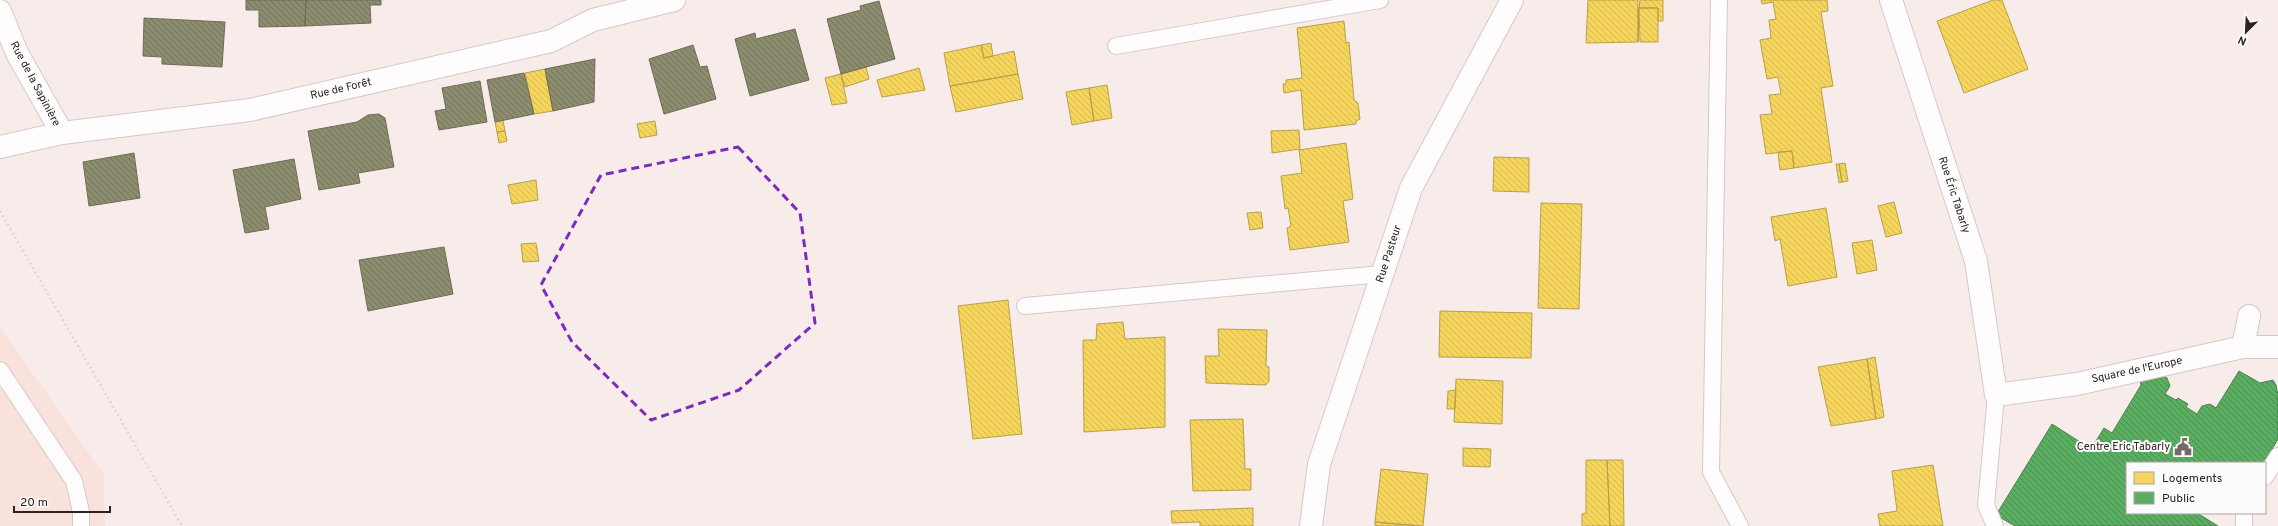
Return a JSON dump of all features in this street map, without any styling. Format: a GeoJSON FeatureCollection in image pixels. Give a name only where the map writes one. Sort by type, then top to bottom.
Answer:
{"type":"FeatureCollection","features":[{"type":"Feature","properties":{"kind":"street","name":"Rue de Forêt"},"geometry":{"type":"LineString","coordinates":[[0,148],[62,133],[250,110],[551,41],[593,20],[674,0]]}},
{"type":"Feature","properties":{"kind":"street","name":"Rue Pasteur"},"geometry":{"type":"LineString","coordinates":[[1311,526],[1319,464],[1411,188],[1512,0]]}},
{"type":"Feature","properties":{"kind":"street","name":"Rue Éric Tabarly"},"geometry":{"type":"LineString","coordinates":[[1891,0],[1976,261],[1996,395]]}},
{"type":"Feature","properties":{"kind":"street","name":"Rue de la Sapinière"},"geometry":{"type":"LineString","coordinates":[[0,11],[17,53],[62,133]]}},
{"type":"Feature","properties":{"kind":"street"},"geometry":{"type":"LineString","coordinates":[[2243,347],[2249,316]]}},
{"type":"Feature","properties":{"kind":"street","name":"Square de l'Europe"},"geometry":{"type":"LineString","coordinates":[[1996,395],[2077,384],[2243,347],[2278,347]]}},
{"type":"Feature","properties":{"kind":"lane"},"geometry":{"type":"LineString","coordinates":[[1116,46],[1380,0]]}},
{"type":"Feature","properties":{"kind":"lane"},"geometry":{"type":"LineString","coordinates":[[1719,0],[1711,472],[1740,526]]}},
{"type":"Feature","properties":{"kind":"lane"},"geometry":{"type":"LineString","coordinates":[[1025,306],[1382,274]]}},
{"type":"Feature","properties":{"kind":"lane"},"geometry":{"type":"LineString","coordinates":[[0,370],[74,481],[81,512],[81,526]]}},
{"type":"Feature","properties":{"kind":"lane"},"geometry":{"type":"LineString","coordinates":[[1995,526],[1986,505],[1996,395]]}},
{"type":"Feature","properties":{"kind":"lane"},"geometry":{"type":"LineString","coordinates":[[2266,474],[2278,456]]}},
{"type":"Feature","properties":{"kind":"lane"},"geometry":{"type":"LineString","coordinates":[[2244,514],[2244,526]]}},
{"type":"Feature","properties":{"kind":"path"},"geometry":{"type":"LineString","coordinates":[[0,211],[182,526]]}},
{"type":"Feature","properties":{"kind":"highlighted area"},"geometry":{"type":"Polygon","coordinates":[[[738,147],[800,213],[815,323],[739,390],[651,420],[572,342],[541,285],[601,175],[738,147]]]}},
{"type":"Feature","properties":{"kind":"shaded area"},"geometry":{"type":"Polygon","coordinates":[[[0,327],[104,475],[105,526],[0,526],[0,327]]]}},
{"type":"Feature","properties":{"kind":"building: Logements"},"geometry":{"type":"Polygon","coordinates":[[[1588,0],[1638,0],[1638,42],[1586,43],[1588,0]]]}},
{"type":"Feature","properties":{"kind":"building: Logements"},"geometry":{"type":"Polygon","coordinates":[[[1640,0],[1663,0],[1663,21],[1658,21],[1658,8],[1639,8],[1640,0]]]}},
{"type":"Feature","properties":{"kind":"building: Logements"},"geometry":{"type":"Polygon","coordinates":[[[1761,0],[1827,0],[1828,11],[1821,12],[1833,86],[1821,88],[1832,162],[1794,168],[1792,151],[1766,154],[1760,115],[1772,114],[1769,95],[1781,94],[1778,77],[1767,79],[1760,40],[1771,38],[1769,20],[1776,19],[1773,2],[1762,4],[1761,0]]]}},
{"type":"Feature","properties":{"kind":"building: Logements"},"geometry":{"type":"Polygon","coordinates":[[[1993,0],[2002,0],[2028,69],[1964,93],[1937,21],[1993,0]]]}},
{"type":"Feature","properties":{"kind":"building: Logements"},"geometry":{"type":"Polygon","coordinates":[[[1638,7],[1639,8],[1638,42],[1638,7]]]}},
{"type":"Feature","properties":{"kind":"building: Logements"},"geometry":{"type":"Polygon","coordinates":[[[1639,8],[1658,8],[1658,42],[1640,42],[1639,8]]]}},
{"type":"Feature","properties":{"kind":"building: Logements"},"geometry":{"type":"Polygon","coordinates":[[[1344,21],[1346,43],[1349,42],[1354,100],[1358,103],[1360,119],[1356,121],[1356,124],[1304,130],[1301,90],[1284,93],[1283,84],[1286,84],[1286,80],[1302,78],[1297,28],[1344,21]]]}},
{"type":"Feature","properties":{"kind":"building: Logements"},"geometry":{"type":"Polygon","coordinates":[[[991,43],[993,56],[984,58],[981,45],[991,43]]]}},
{"type":"Feature","properties":{"kind":"building: Logements"},"geometry":{"type":"Polygon","coordinates":[[[981,45],[984,58],[1014,51],[1018,74],[950,86],[944,53],[981,45]]]}},
{"type":"Feature","properties":{"kind":"building: Logements"},"geometry":{"type":"Polygon","coordinates":[[[866,67],[869,79],[845,87],[841,74],[866,67]]]}},
{"type":"Feature","properties":{"kind":"building: Logements"},"geometry":{"type":"Polygon","coordinates":[[[919,68],[925,90],[882,97],[877,80],[919,68]]]}},
{"type":"Feature","properties":{"kind":"building: Logements"},"geometry":{"type":"Polygon","coordinates":[[[545,69],[553,111],[534,114],[525,73],[545,69]]]}},
{"type":"Feature","properties":{"kind":"building: Logements"},"geometry":{"type":"Polygon","coordinates":[[[841,74],[847,103],[832,105],[825,78],[841,74]]]}},
{"type":"Feature","properties":{"kind":"building: Logements"},"geometry":{"type":"Polygon","coordinates":[[[1018,74],[1023,99],[956,112],[950,86],[1018,74]]]}},
{"type":"Feature","properties":{"kind":"building: Logements"},"geometry":{"type":"Polygon","coordinates":[[[1107,85],[1112,118],[1094,121],[1089,88],[1107,85]]]}},
{"type":"Feature","properties":{"kind":"building: Logements"},"geometry":{"type":"Polygon","coordinates":[[[1089,88],[1094,121],[1072,125],[1066,92],[1089,88]]]}},
{"type":"Feature","properties":{"kind":"building: Logements"},"geometry":{"type":"Polygon","coordinates":[[[503,120],[505,131],[497,132],[495,122],[503,120]]]}},
{"type":"Feature","properties":{"kind":"building: Logements"},"geometry":{"type":"Polygon","coordinates":[[[655,121],[657,135],[640,138],[637,124],[655,121]]]}},
{"type":"Feature","properties":{"kind":"building: Logements"},"geometry":{"type":"Polygon","coordinates":[[[1299,130],[1300,149],[1272,153],[1271,131],[1299,130]]]}},
{"type":"Feature","properties":{"kind":"building: Logements"},"geometry":{"type":"Polygon","coordinates":[[[505,131],[507,141],[499,143],[497,132],[505,131]]]}},
{"type":"Feature","properties":{"kind":"building: Logements"},"geometry":{"type":"Polygon","coordinates":[[[1346,143],[1353,199],[1343,201],[1349,242],[1290,250],[1287,228],[1291,226],[1288,208],[1285,209],[1281,176],[1302,173],[1299,150],[1346,143]]]}},
{"type":"Feature","properties":{"kind":"building: Logements"},"geometry":{"type":"Polygon","coordinates":[[[1792,151],[1794,168],[1780,170],[1778,152],[1792,151]]]}},
{"type":"Feature","properties":{"kind":"building: Logements"},"geometry":{"type":"Polygon","coordinates":[[[1494,157],[1529,158],[1529,192],[1493,191],[1494,157]]]}},
{"type":"Feature","properties":{"kind":"building: Logements"},"geometry":{"type":"Polygon","coordinates":[[[1845,163],[1848,181],[1842,182],[1839,164],[1845,163]]]}},
{"type":"Feature","properties":{"kind":"building: Logements"},"geometry":{"type":"Polygon","coordinates":[[[1836,164],[1839,164],[1842,182],[1839,183],[1836,164]]]}},
{"type":"Feature","properties":{"kind":"building: Logements"},"geometry":{"type":"Polygon","coordinates":[[[536,180],[538,200],[512,204],[508,185],[536,180]]]}},
{"type":"Feature","properties":{"kind":"building: Logements"},"geometry":{"type":"Polygon","coordinates":[[[1894,202],[1902,233],[1886,237],[1878,206],[1894,202]]]}},
{"type":"Feature","properties":{"kind":"building: Logements"},"geometry":{"type":"Polygon","coordinates":[[[1541,203],[1582,204],[1579,309],[1538,308],[1541,203]]]}},
{"type":"Feature","properties":{"kind":"building: Logements"},"geometry":{"type":"Polygon","coordinates":[[[1826,208],[1837,277],[1788,286],[1780,239],[1775,241],[1771,217],[1826,208]]]}},
{"type":"Feature","properties":{"kind":"building: Logements"},"geometry":{"type":"Polygon","coordinates":[[[1261,212],[1263,228],[1250,230],[1247,213],[1261,212]]]}},
{"type":"Feature","properties":{"kind":"building: Logements"},"geometry":{"type":"Polygon","coordinates":[[[1872,240],[1877,270],[1857,274],[1852,243],[1872,240]]]}},
{"type":"Feature","properties":{"kind":"building: Logements"},"geometry":{"type":"Polygon","coordinates":[[[536,243],[539,261],[523,262],[521,244],[536,243]]]}},
{"type":"Feature","properties":{"kind":"building: Logements"},"geometry":{"type":"Polygon","coordinates":[[[1008,300],[1022,434],[973,439],[958,306],[1008,300]]]}},
{"type":"Feature","properties":{"kind":"building: Logements"},"geometry":{"type":"Polygon","coordinates":[[[1440,311],[1532,313],[1531,358],[1439,357],[1440,311]]]}},
{"type":"Feature","properties":{"kind":"building: Logements"},"geometry":{"type":"Polygon","coordinates":[[[1123,322],[1125,339],[1165,337],[1165,427],[1084,432],[1083,340],[1096,340],[1097,324],[1123,322]]]}},
{"type":"Feature","properties":{"kind":"building: Logements"},"geometry":{"type":"Polygon","coordinates":[[[1218,329],[1267,330],[1266,366],[1269,367],[1269,381],[1266,385],[1206,383],[1205,356],[1219,356],[1218,329]]]}},
{"type":"Feature","properties":{"kind":"building: Logements"},"geometry":{"type":"Polygon","coordinates":[[[1875,357],[1884,417],[1876,419],[1867,359],[1875,357]]]}},
{"type":"Feature","properties":{"kind":"building: Logements"},"geometry":{"type":"Polygon","coordinates":[[[1867,359],[1876,419],[1831,426],[1818,367],[1867,359]]]}},
{"type":"Feature","properties":{"kind":"building: Logements"},"geometry":{"type":"Polygon","coordinates":[[[1456,379],[1503,381],[1502,424],[1454,422],[1456,379]]]}},
{"type":"Feature","properties":{"kind":"building: Logements"},"geometry":{"type":"Polygon","coordinates":[[[1456,390],[1455,409],[1447,409],[1448,391],[1456,390]]]}},
{"type":"Feature","properties":{"kind":"building: Logements"},"geometry":{"type":"Polygon","coordinates":[[[1243,419],[1245,469],[1251,469],[1251,490],[1193,491],[1190,420],[1243,419]]]}},
{"type":"Feature","properties":{"kind":"building: Logements"},"geometry":{"type":"Polygon","coordinates":[[[1463,448],[1491,449],[1490,467],[1463,466],[1463,448]]]}},
{"type":"Feature","properties":{"kind":"building: Logements"},"geometry":{"type":"Polygon","coordinates":[[[1586,460],[1607,460],[1610,526],[1582,526],[1582,514],[1586,513],[1586,460]]]}},
{"type":"Feature","properties":{"kind":"building: Logements"},"geometry":{"type":"Polygon","coordinates":[[[1607,460],[1623,460],[1624,526],[1610,526],[1607,460]]]}},
{"type":"Feature","properties":{"kind":"building: Logements"},"geometry":{"type":"Polygon","coordinates":[[[1933,465],[1943,526],[1880,526],[1878,514],[1897,511],[1892,471],[1933,465]]]}},
{"type":"Feature","properties":{"kind":"building: Logements"},"geometry":{"type":"Polygon","coordinates":[[[1381,469],[1428,474],[1423,526],[1375,522],[1381,469]]]}},
{"type":"Feature","properties":{"kind":"building: Logements"},"geometry":{"type":"Polygon","coordinates":[[[1253,508],[1253,526],[1200,526],[1200,522],[1172,523],[1171,511],[1253,508]]]}},
{"type":"Feature","properties":{"kind":"building: Logements"},"geometry":{"type":"Polygon","coordinates":[[[1375,522],[1418,526],[1375,526],[1375,522]]]}},
{"type":"Feature","properties":{"kind":"building: Public","name":"Centre Eric Tabarly"},"geometry":{"type":"Polygon","coordinates":[[[2152,369],[2167,378],[2170,386],[2165,394],[2176,400],[2178,398],[2188,404],[2186,407],[2197,414],[2202,406],[2210,404],[2216,408],[2239,371],[2260,383],[2273,380],[2276,385],[2278,395],[2278,439],[2265,462],[2126,462],[2126,514],[2199,514],[2218,526],[2015,526],[1996,515],[2052,424],[2091,449],[2104,428],[2112,433],[2141,385],[2140,379],[2152,369]]]}},
{"type":"Feature","properties":{"kind":"building: Industrie"},"geometry":{"type":"Polygon","coordinates":[[[246,0],[306,0],[305,26],[259,27],[259,10],[246,10],[246,0]]]}},
{"type":"Feature","properties":{"kind":"building: Industrie"},"geometry":{"type":"Polygon","coordinates":[[[306,0],[381,0],[381,5],[370,5],[371,23],[305,26],[306,0]]]}},
{"type":"Feature","properties":{"kind":"building: Industrie"},"geometry":{"type":"Polygon","coordinates":[[[879,1],[895,59],[841,74],[827,19],[861,10],[860,6],[879,1]]]}},
{"type":"Feature","properties":{"kind":"building: Industrie"},"geometry":{"type":"Polygon","coordinates":[[[144,18],[225,22],[222,67],[162,64],[162,57],[143,56],[144,18]]]}},
{"type":"Feature","properties":{"kind":"building: Industrie"},"geometry":{"type":"Polygon","coordinates":[[[795,29],[809,80],[750,96],[735,39],[755,33],[756,39],[795,29]]]}},
{"type":"Feature","properties":{"kind":"building: Industrie"},"geometry":{"type":"Polygon","coordinates":[[[693,45],[700,67],[707,66],[716,99],[664,114],[649,59],[693,45]]]}},
{"type":"Feature","properties":{"kind":"building: Industrie"},"geometry":{"type":"Polygon","coordinates":[[[595,59],[594,102],[553,111],[545,69],[595,59]]]}},
{"type":"Feature","properties":{"kind":"building: Industrie"},"geometry":{"type":"Polygon","coordinates":[[[524,73],[534,114],[495,122],[487,80],[524,73]]]}},
{"type":"Feature","properties":{"kind":"building: Industrie"},"geometry":{"type":"Polygon","coordinates":[[[480,81],[487,122],[439,130],[435,111],[446,109],[442,88],[480,81]]]}},
{"type":"Feature","properties":{"kind":"building: Industrie"},"geometry":{"type":"Polygon","coordinates":[[[379,114],[385,118],[394,167],[358,173],[360,183],[319,190],[308,131],[357,122],[368,115],[379,114]]]}},
{"type":"Feature","properties":{"kind":"building: Industrie"},"geometry":{"type":"Polygon","coordinates":[[[134,153],[140,198],[89,206],[83,162],[134,153]]]}},
{"type":"Feature","properties":{"kind":"building: Industrie"},"geometry":{"type":"Polygon","coordinates":[[[294,159],[301,199],[265,207],[269,229],[245,233],[233,170],[294,159]]]}},
{"type":"Feature","properties":{"kind":"building: Industrie"},"geometry":{"type":"Polygon","coordinates":[[[444,247],[453,294],[368,311],[359,260],[444,247]]]}},
{"type":"Feature","properties":{"kind":"place","name":"Centre Eric Tabarly"},"geometry":{"type":"Point","coordinates":[2183,447]}}]}
